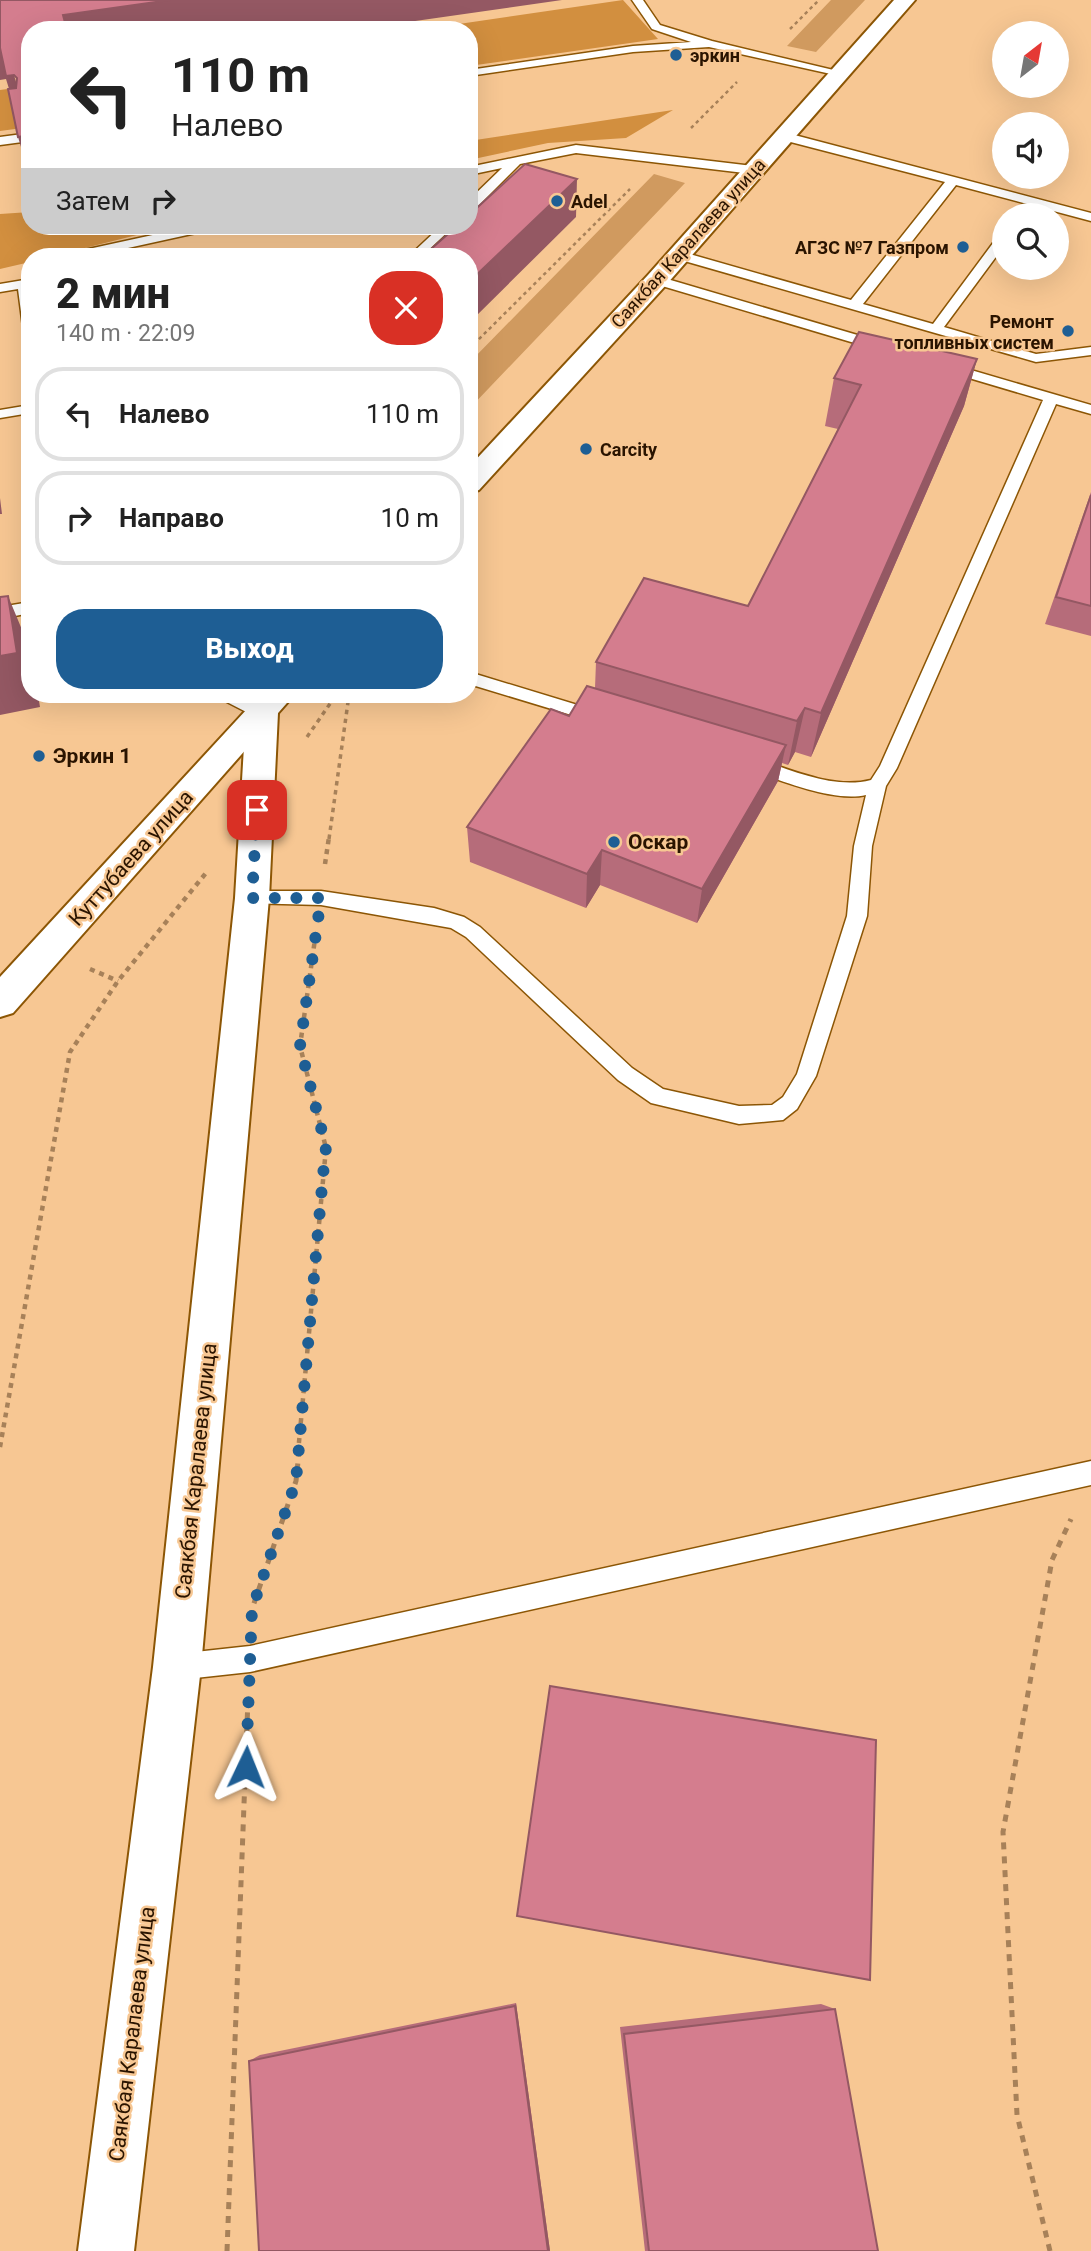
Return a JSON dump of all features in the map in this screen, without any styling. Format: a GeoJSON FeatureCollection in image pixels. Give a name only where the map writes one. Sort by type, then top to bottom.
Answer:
{"type":"FeatureCollection","features":[{"type":"Feature","properties":{"kind":"main road","name":"Саякбая Каралаева улица"},"geometry":{"type":"LineString","coordinates":[[478,474],[657,280],[905,0]]}},
{"type":"Feature","properties":{"kind":"main road","name":"Куттубаева улица"},"geometry":{"type":"LineString","coordinates":[[0,1002],[254,703]]}},
{"type":"Feature","properties":{"kind":"main road","name":"Саякбая Каралаева улица"},"geometry":{"type":"LineString","coordinates":[[106,2251],[177,1667],[252,898],[257,810],[256,703]]}},
{"type":"Feature","properties":{"kind":"lane"},"geometry":{"type":"LineString","coordinates":[[636,0],[656,27],[709,44],[840,73]]}},
{"type":"Feature","properties":{"kind":"lane"},"geometry":{"type":"LineString","coordinates":[[478,72],[633,49],[709,44]]}},
{"type":"Feature","properties":{"kind":"lane"},"geometry":{"type":"LineString","coordinates":[[783,136],[1091,217]]}},
{"type":"Feature","properties":{"kind":"lane"},"geometry":{"type":"LineString","coordinates":[[0,141],[21,138]]}},
{"type":"Feature","properties":{"kind":"lane"},"geometry":{"type":"LineString","coordinates":[[478,169],[576,149],[753,170]]}},
{"type":"Feature","properties":{"kind":"lane"},"geometry":{"type":"LineString","coordinates":[[478,198],[516,161]]}},
{"type":"Feature","properties":{"kind":"lane"},"geometry":{"type":"LineString","coordinates":[[854,306],[953,181]]}},
{"type":"Feature","properties":{"kind":"lane"},"geometry":{"type":"LineString","coordinates":[[111,248],[169,235]]}},
{"type":"Feature","properties":{"kind":"lane"},"geometry":{"type":"LineString","coordinates":[[424,248],[439,235]]}},
{"type":"Feature","properties":{"kind":"lane"},"geometry":{"type":"LineString","coordinates":[[936,328],[992,254]]}},
{"type":"Feature","properties":{"kind":"lane"},"geometry":{"type":"LineString","coordinates":[[679,255],[1036,358],[1091,351]]}},
{"type":"Feature","properties":{"kind":"lane"},"geometry":{"type":"LineString","coordinates":[[657,280],[893,351]]}},
{"type":"Feature","properties":{"kind":"lane"},"geometry":{"type":"LineString","coordinates":[[0,288],[21,284]]}},
{"type":"Feature","properties":{"kind":"lane"},"geometry":{"type":"LineString","coordinates":[[932,362],[1091,410]]}},
{"type":"Feature","properties":{"kind":"lane"},"geometry":{"type":"LineString","coordinates":[[252,898],[321,898],[457,922],[473,932],[625,1074],[658,1097],[739,1115],[776,1114],[790,1103],[806,1076],[857,916],[863,846],[877,785],[888,768],[1051,398]]}},
{"type":"Feature","properties":{"kind":"lane"},"geometry":{"type":"LineString","coordinates":[[0,414],[21,410]]}},
{"type":"Feature","properties":{"kind":"lane"},"geometry":{"type":"LineString","coordinates":[[0,613],[21,609]]}},
{"type":"Feature","properties":{"kind":"lane"},"geometry":{"type":"LineString","coordinates":[[478,681],[614,722]]}},
{"type":"Feature","properties":{"kind":"lane"},"geometry":{"type":"LineString","coordinates":[[732,758],[825,786],[854,791],[877,785]]}},
{"type":"Feature","properties":{"kind":"lane"},"geometry":{"type":"LineString","coordinates":[[177,1667],[250,1659],[1091,1474]]}},
{"type":"Feature","properties":{"kind":"path"},"geometry":{"type":"LineString","coordinates":[[305,741],[331,703]]}},
{"type":"Feature","properties":{"kind":"path"},"geometry":{"type":"LineString","coordinates":[[227,2251],[252,1609],[296,1481],[326,1147],[300,1046],[348,703]]}},
{"type":"Feature","properties":{"kind":"path"},"geometry":{"type":"LineString","coordinates":[[0,1447],[70,1052],[118,981],[257,810]]}},
{"type":"Feature","properties":{"kind":"path"},"geometry":{"type":"LineString","coordinates":[[1050,2251],[1017,2115],[1003,1832],[1052,1560],[1074,1511]]}},
{"type":"Feature","properties":{"kind":"shaded area"},"geometry":{"type":"Polygon","coordinates":[[[623,0],[658,39],[478,65],[478,21],[623,0]]]}},
{"type":"Feature","properties":{"kind":"shaded area"},"geometry":{"type":"Polygon","coordinates":[[[831,0],[865,0],[816,52],[787,46],[831,0]]]}},
{"type":"Feature","properties":{"kind":"shaded area"},"geometry":{"type":"Polygon","coordinates":[[[21,87],[21,128],[0,131],[0,90],[21,87]]]}},
{"type":"Feature","properties":{"kind":"shaded area"},"geometry":{"type":"Polygon","coordinates":[[[673,110],[626,138],[548,143],[478,158],[478,140],[673,110]]]}},
{"type":"Feature","properties":{"kind":"shaded area"},"geometry":{"type":"Polygon","coordinates":[[[654,174],[685,183],[478,400],[478,354],[654,174]]]}},
{"type":"Feature","properties":{"kind":"shaded area"},"geometry":{"type":"Polygon","coordinates":[[[21,213],[21,235],[137,235],[85,248],[21,248],[21,264],[0,269],[0,214],[21,213]]]}},
{"type":"Feature","properties":{"kind":"building"},"geometry":{"type":"Polygon","coordinates":[[[0,0],[170,0],[63,15],[65,21],[21,21],[21,136],[18,137],[8,89],[16,88],[17,78],[14,75],[6,76],[0,48],[0,0]]]}},
{"type":"Feature","properties":{"kind":"building"},"geometry":{"type":"Polygon","coordinates":[[[525,164],[577,179],[478,273],[478,248],[432,248],[447,235],[478,235],[478,207],[525,164]]]}},
{"type":"Feature","properties":{"kind":"building"},"geometry":{"type":"Polygon","coordinates":[[[859,332],[977,359],[821,713],[805,708],[797,721],[596,662],[644,578],[748,606],[861,385],[834,378],[859,332]]]}},
{"type":"Feature","properties":{"kind":"building"},"geometry":{"type":"Polygon","coordinates":[[[1091,495],[1091,606],[1056,597],[1091,495]]]}},
{"type":"Feature","properties":{"kind":"building"},"geometry":{"type":"Polygon","coordinates":[[[8,596],[17,653],[0,656],[0,597],[8,596]]]}},
{"type":"Feature","properties":{"kind":"building"},"geometry":{"type":"Polygon","coordinates":[[[587,686],[786,745],[702,889],[602,850],[587,874],[467,827],[551,709],[569,716],[587,686]]]}},
{"type":"Feature","properties":{"kind":"building"},"geometry":{"type":"Polygon","coordinates":[[[550,1686],[876,1740],[870,1980],[517,1916],[550,1686]]]}},
{"type":"Feature","properties":{"kind":"building"},"geometry":{"type":"Polygon","coordinates":[[[515,2006],[548,2251],[259,2251],[249,2061],[515,2006]]]}},
{"type":"Feature","properties":{"kind":"building"},"geometry":{"type":"Polygon","coordinates":[[[835,2009],[878,2251],[649,2251],[624,2034],[835,2009]]]}},
{"type":"Feature","properties":{"kind":"place","name":"эркин"},"geometry":{"type":"Point","coordinates":[676,55]}},
{"type":"Feature","properties":{"kind":"place","name":"Adel"},"geometry":{"type":"Point","coordinates":[557,201]}},
{"type":"Feature","properties":{"kind":"place","name":"АГЗС №7 Газпром"},"geometry":{"type":"Point","coordinates":[963,247]}},
{"type":"Feature","properties":{"kind":"place","name":"Ремонт топливных систем"},"geometry":{"type":"Point","coordinates":[1068,331]}},
{"type":"Feature","properties":{"kind":"place","name":"Carcity"},"geometry":{"type":"Point","coordinates":[586,449]}},
{"type":"Feature","properties":{"kind":"place","name":"Эркин 1"},"geometry":{"type":"Point","coordinates":[39,756]}},
{"type":"Feature","properties":{"kind":"place","name":"Оскар"},"geometry":{"type":"Point","coordinates":[614,842]}},
{"type":"Feature","properties":{"kind":"route"},"geometry":{"type":"LineString","coordinates":[[246,1767],[252,1609],[296,1481],[326,1147],[300,1046],[321,898],[252,898],[257,810]]}}]}
